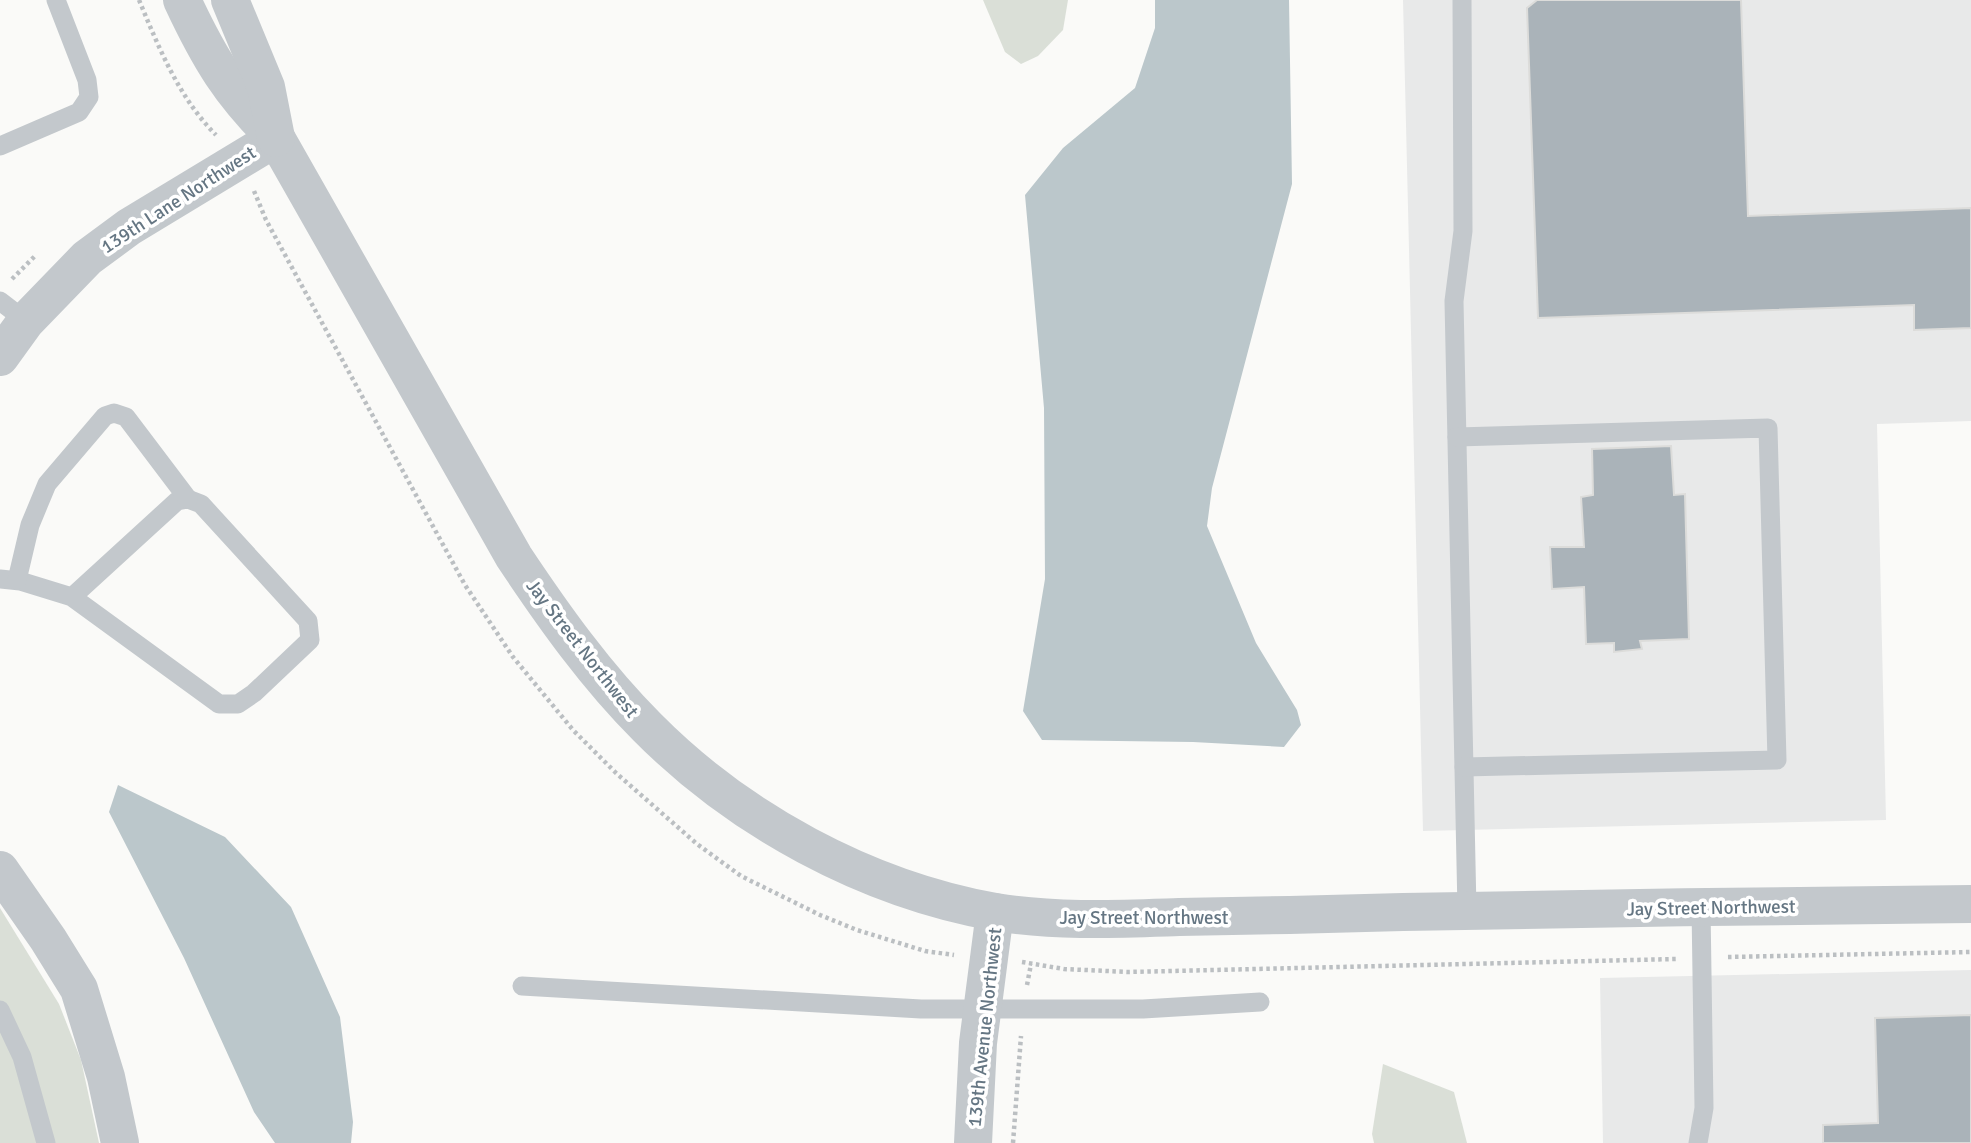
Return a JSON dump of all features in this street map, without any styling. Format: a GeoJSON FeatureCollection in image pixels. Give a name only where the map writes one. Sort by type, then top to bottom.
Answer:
{"type":"FeatureCollection","features":[{"type":"Feature","properties":{"kind":"street","name":"Jay Street Northwest"},"geometry":{"type":"LineString","coordinates":[[182,0],[203,45],[227,84],[246,109],[276,138],[514,557],[554,617],[598,673],[647,728],[707,781],[755,815],[837,861],[923,894],[995,912],[1076,920],[1971,904]]}},
{"type":"Feature","properties":{"kind":"street","name":"Jay Street Northwest"},"geometry":{"type":"LineString","coordinates":[[230,0],[266,87],[276,138]]}},
{"type":"Feature","properties":{"kind":"street","name":"139th Lane Northwest"},"geometry":{"type":"LineString","coordinates":[[0,357],[13,311],[129,227],[276,138]]}},
{"type":"Feature","properties":{"kind":"street"},"geometry":{"type":"LineString","coordinates":[[0,870],[79,989],[103,1066],[120,1143]]}},
{"type":"Feature","properties":{"kind":"street","name":"139th Avenue Northwest"},"geometry":{"type":"LineString","coordinates":[[973,1143],[978,1043],[995,912]]}},
{"type":"Feature","properties":{"kind":"lane"},"geometry":{"type":"LineString","coordinates":[[0,146],[79,112],[89,97],[87,80],[56,0]]}},
{"type":"Feature","properties":{"kind":"lane"},"geometry":{"type":"LineString","coordinates":[[1462,0],[1464,231],[1454,302],[1467,911]]}},
{"type":"Feature","properties":{"kind":"lane"},"geometry":{"type":"LineString","coordinates":[[72,597],[177,501],[188,499],[201,504],[308,621],[310,640],[254,693],[237,704],[219,704],[72,597],[9,580],[47,484],[105,416],[114,413],[126,417],[188,499]]}},
{"type":"Feature","properties":{"kind":"lane"},"geometry":{"type":"LineString","coordinates":[[1457,437],[1768,428],[1777,760],[1464,767]]}},
{"type":"Feature","properties":{"kind":"lane"},"geometry":{"type":"LineString","coordinates":[[1698,1143],[1704,1108],[1701,907]]}},
{"type":"Feature","properties":{"kind":"lane"},"geometry":{"type":"LineString","coordinates":[[522,986],[921,1009],[1143,1009],[1260,1002]]}},
{"type":"Feature","properties":{"kind":"lane"},"geometry":{"type":"LineString","coordinates":[[0,1010],[22,1057],[46,1143]]}},
{"type":"Feature","properties":{"kind":"path"},"geometry":{"type":"LineString","coordinates":[[139,0],[162,53],[185,96],[196,113],[216,134]]}},
{"type":"Feature","properties":{"kind":"path"},"geometry":{"type":"LineString","coordinates":[[1753,957],[1971,953]]}},
{"type":"Feature","properties":{"kind":"path"},"geometry":{"type":"LineString","coordinates":[[1013,1143],[1024,1008],[1031,964],[1075,970],[1128,972],[1653,960]]}},
{"type":"Feature","properties":{"kind":"shaded area"},"geometry":{"type":"Polygon","coordinates":[[[983,0],[1068,0],[1063,30],[1038,56],[1021,64],[1005,52],[983,0]]]}},
{"type":"Feature","properties":{"kind":"shaded area"},"geometry":{"type":"Polygon","coordinates":[[[1155,0],[1289,0],[1292,184],[1212,488],[1207,526],[1256,643],[1297,710],[1301,725],[1284,747],[1193,742],[1042,740],[1023,711],[1045,579],[1044,408],[1025,195],[1063,148],[1135,88],[1155,28],[1155,0]]]}},
{"type":"Feature","properties":{"kind":"shaded area"},"geometry":{"type":"Polygon","coordinates":[[[1403,0],[1971,0],[1971,421],[1877,424],[1886,820],[1423,831],[1403,0]]]}},
{"type":"Feature","properties":{"kind":"shaded area"},"geometry":{"type":"Polygon","coordinates":[[[118,785],[225,837],[291,907],[340,1017],[353,1122],[351,1143],[275,1143],[254,1112],[184,958],[109,812],[118,785]]]}},
{"type":"Feature","properties":{"kind":"shaded area"},"geometry":{"type":"Polygon","coordinates":[[[0,908],[59,1004],[81,1060],[99,1143],[0,1143],[0,908]]]}},
{"type":"Feature","properties":{"kind":"shaded area"},"geometry":{"type":"Polygon","coordinates":[[[1971,970],[1971,1143],[1603,1143],[1600,978],[1971,970]]]}},
{"type":"Feature","properties":{"kind":"shaded area"},"geometry":{"type":"Polygon","coordinates":[[[1383,1064],[1454,1092],[1467,1143],[1374,1143],[1372,1134],[1383,1064]]]}},
{"type":"Feature","properties":{"kind":"building"},"geometry":{"type":"Polygon","coordinates":[[[1537,0],[1741,0],[1748,216],[1971,208],[1971,328],[1914,330],[1914,305],[1538,318],[1527,8],[1537,0]]]}},
{"type":"Feature","properties":{"kind":"building"},"geometry":{"type":"Polygon","coordinates":[[[1671,446],[1674,495],[1685,494],[1689,639],[1640,641],[1642,649],[1614,652],[1614,643],[1586,644],[1584,587],[1552,589],[1550,547],[1584,547],[1581,497],[1593,495],[1592,449],[1671,446]]]}},
{"type":"Feature","properties":{"kind":"building"},"geometry":{"type":"Polygon","coordinates":[[[1971,1015],[1971,1143],[1823,1143],[1823,1125],[1878,1123],[1875,1018],[1971,1015]]]}}]}
